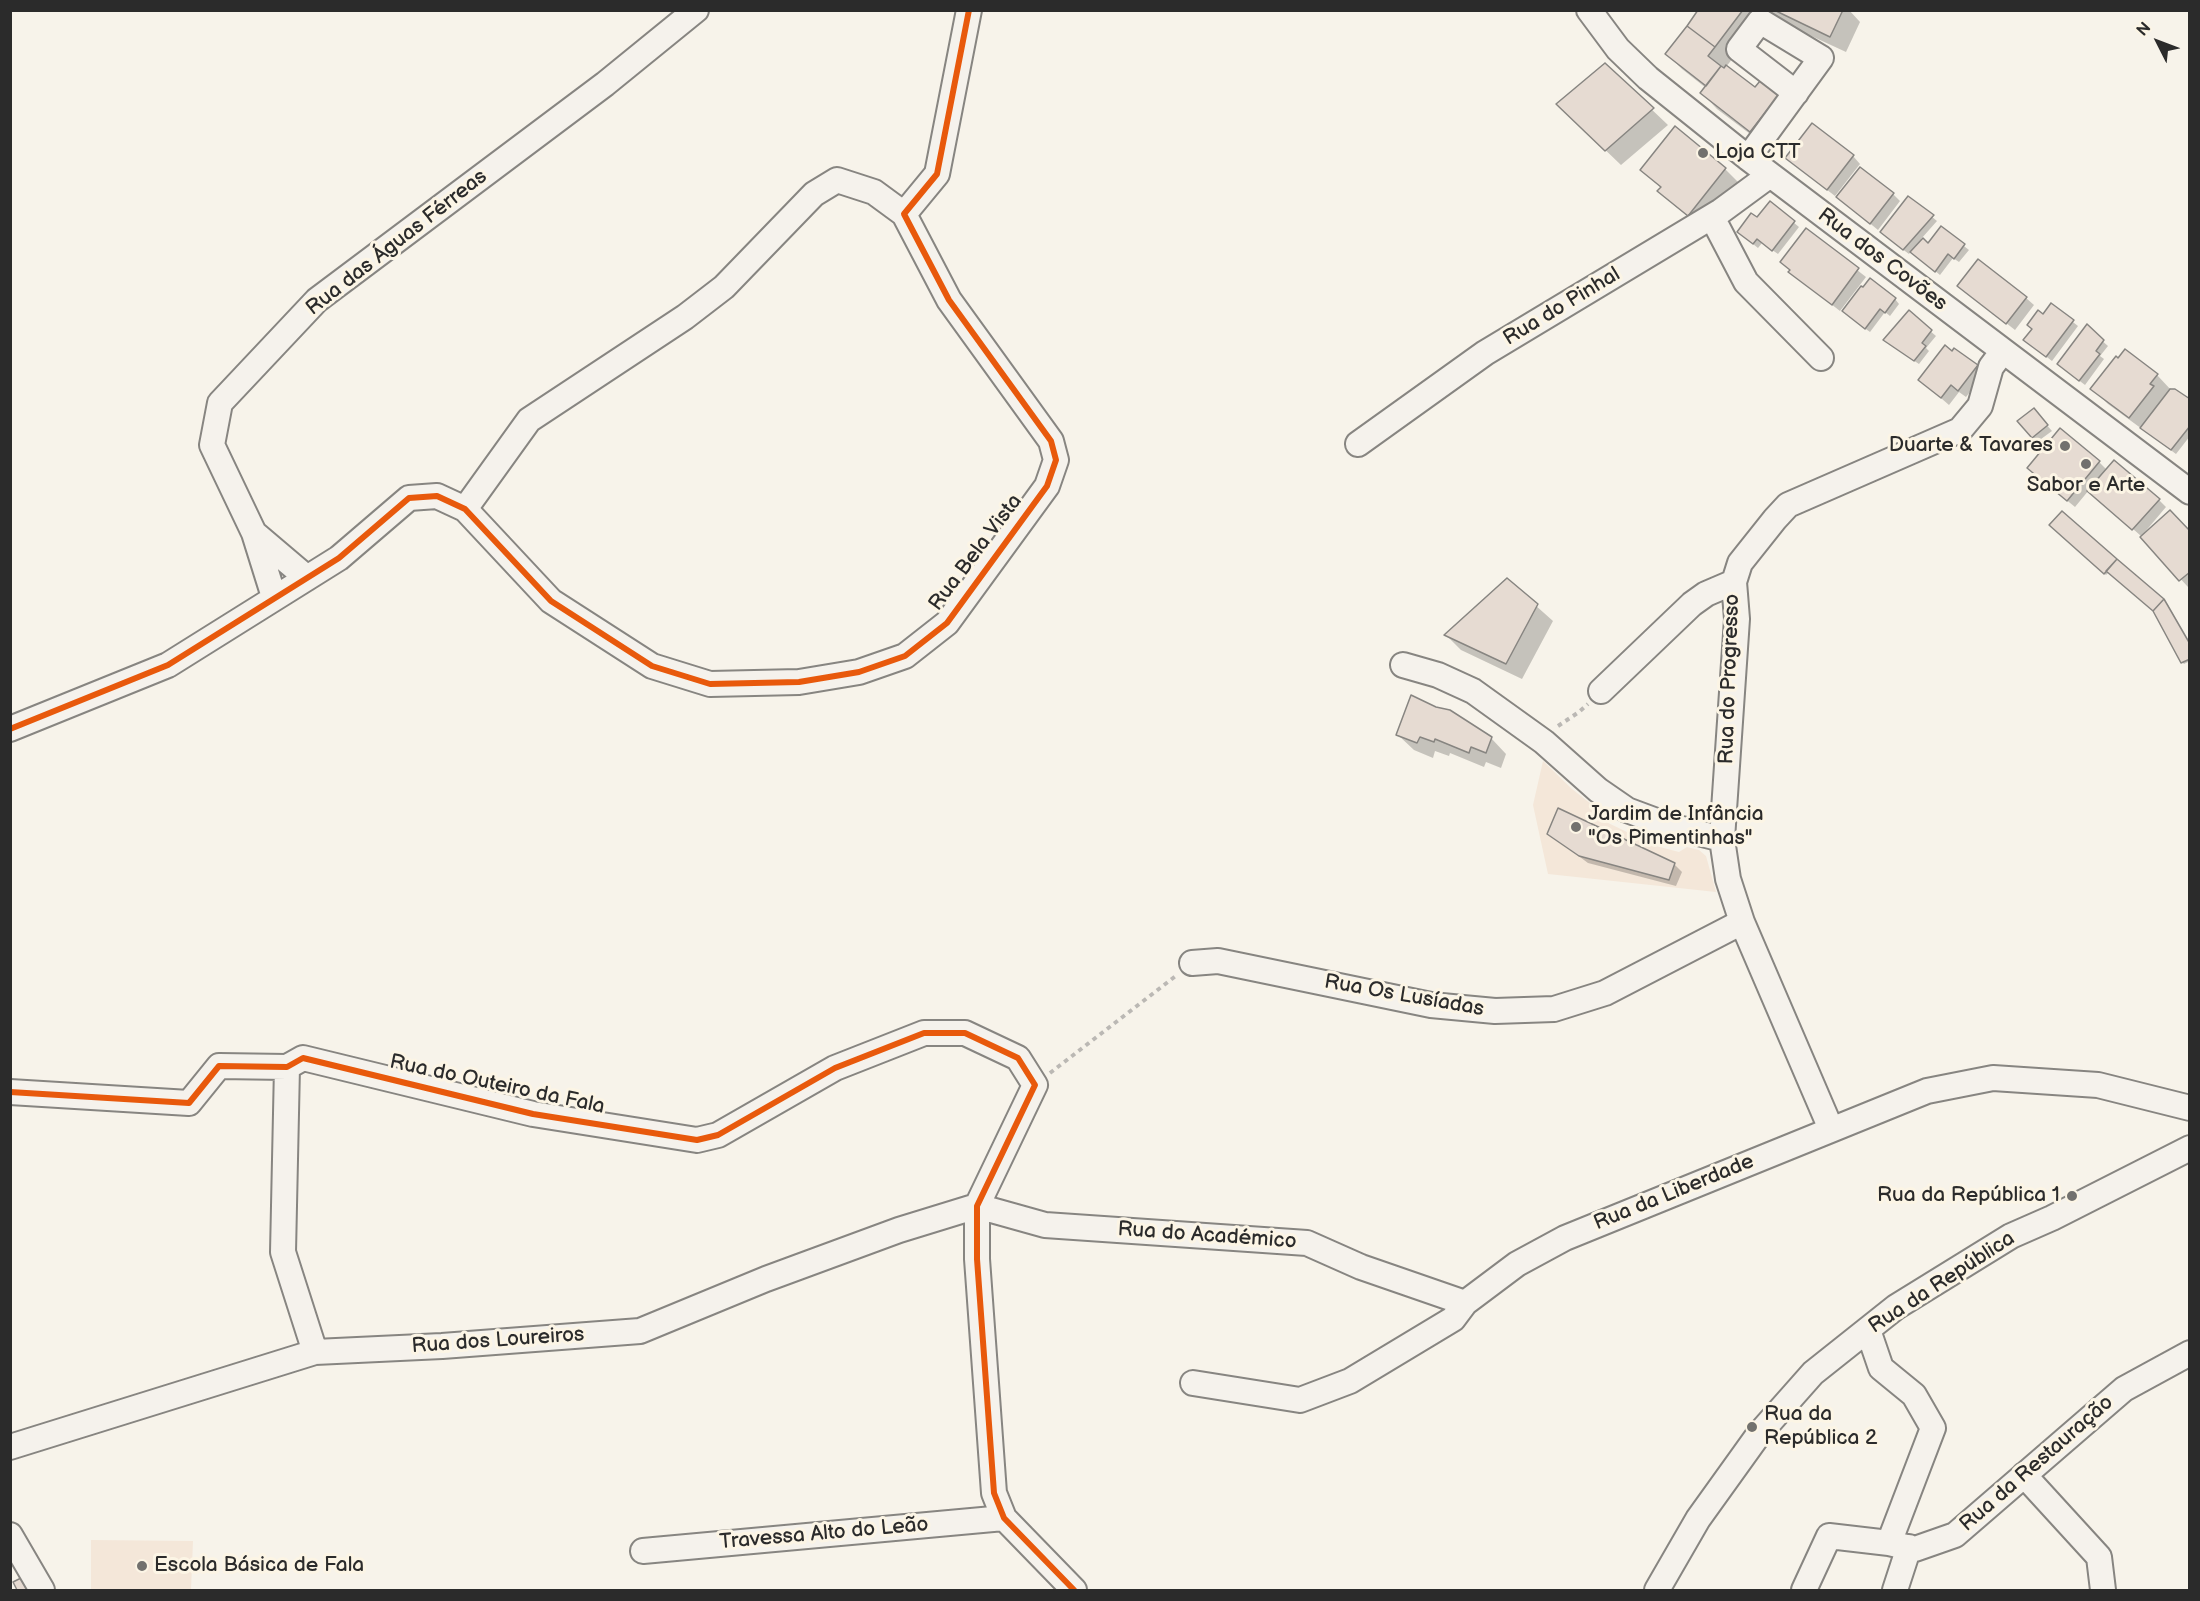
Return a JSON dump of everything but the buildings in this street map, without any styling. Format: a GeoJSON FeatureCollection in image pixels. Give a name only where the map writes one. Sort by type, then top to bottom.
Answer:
{"type":"FeatureCollection","features":[{"type":"Feature","properties":{"kind":"street","name":"Rua das Águas Férreas"},"geometry":{"type":"LineString","coordinates":[[274,597],[254,533],[212,445],[220,403],[317,300],[605,84],[696,10]]}},
{"type":"Feature","properties":{"kind":"street"},"geometry":{"type":"LineString","coordinates":[[10,729],[168,665],[339,558],[409,498],[437,496],[465,509],[529,420],[685,317],[724,287],[814,194],[837,180],[874,192],[904,214],[937,174],[969,10]]}},
{"type":"Feature","properties":{"kind":"street","name":"Rua dos Covões"},"geometry":{"type":"LineString","coordinates":[[1589,10],[1618,49],[1648,78],[1748,159],[2190,492]]}},
{"type":"Feature","properties":{"kind":"street"},"geometry":{"type":"LineString","coordinates":[[1748,159],[1796,93]]}},
{"type":"Feature","properties":{"kind":"street","name":"Rua do Pinhal"},"geometry":{"type":"LineString","coordinates":[[1358,444],[1485,353],[1712,217],[1770,175]]}},
{"type":"Feature","properties":{"kind":"street","name":"Rua Bela Vista"},"geometry":{"type":"LineString","coordinates":[[465,509],[550,601],[652,666],[710,684],[799,682],[859,672],[905,656],[947,623],[1047,486],[1056,460],[1051,441],[949,300],[904,214]]}},
{"type":"Feature","properties":{"kind":"street"},"geometry":{"type":"LineString","coordinates":[[1712,217],[1746,282],[1821,358]]}},
{"type":"Feature","properties":{"kind":"street","name":"Rua do Progresso"},"geometry":{"type":"LineString","coordinates":[[1831,1129],[1742,922],[1728,879],[1722,838],[1737,619],[1734,582],[1740,563],[1788,505],[1960,430],[1980,406],[1991,368],[2003,351]]}},
{"type":"Feature","properties":{"kind":"street","name":"Rua das Águas Férreas"},"geometry":{"type":"LineString","coordinates":[[254,533],[307,578]]}},
{"type":"Feature","properties":{"kind":"street"},"geometry":{"type":"LineString","coordinates":[[1601,691],[1692,604],[1706,594],[1734,582]]}},
{"type":"Feature","properties":{"kind":"street"},"geometry":{"type":"LineString","coordinates":[[1403,665],[1438,675],[1473,691],[1544,742],[1598,790],[1628,810],[1670,826],[1722,838]]}},
{"type":"Feature","properties":{"kind":"street","name":"Rua Os Lusíadas"},"geometry":{"type":"LineString","coordinates":[[1192,963],[1218,961],[1431,1005],[1495,1011],[1554,1010],[1605,993],[1742,922]]}},
{"type":"Feature","properties":{"kind":"street","name":"Rua do Outeiro da Fala"},"geometry":{"type":"LineString","coordinates":[[10,1092],[189,1103],[219,1066],[287,1067],[303,1058],[533,1114],[697,1140],[718,1135],[836,1068],[924,1033],[965,1033],[1018,1058],[1035,1085]]}},
{"type":"Feature","properties":{"kind":"street"},"geometry":{"type":"LineString","coordinates":[[287,1067],[282,1252],[315,1352]]}},
{"type":"Feature","properties":{"kind":"street","name":"Rua da Liberdade"},"geometry":{"type":"LineString","coordinates":[[1192,1383],[1300,1400],[1350,1381],[1454,1319],[1465,1303],[1517,1264],[1565,1238],[1927,1091],[1994,1078],[2098,1084],[2190,1108]]}},
{"type":"Feature","properties":{"kind":"street"},"geometry":{"type":"LineString","coordinates":[[1035,1085],[977,1206],[977,1258],[994,1493],[1004,1518],[1074,1590]]}},
{"type":"Feature","properties":{"kind":"street","name":"Rua da República"},"geometry":{"type":"LineString","coordinates":[[1658,1590],[1698,1519],[1759,1434],[1813,1373],[1896,1308],[2011,1236],[2060,1214],[2190,1148]]}},
{"type":"Feature","properties":{"kind":"street","name":"Rua dos Loureiros"},"geometry":{"type":"LineString","coordinates":[[10,1447],[315,1352],[442,1346],[640,1331],[766,1279],[899,1230],[977,1206]]}},
{"type":"Feature","properties":{"kind":"street","name":"Rua do Académico"},"geometry":{"type":"LineString","coordinates":[[977,1206],[1045,1225],[1308,1243],[1361,1267],[1465,1303]]}},
{"type":"Feature","properties":{"kind":"street"},"geometry":{"type":"LineString","coordinates":[[1868,1330],[1881,1368],[1914,1395],[1933,1428],[1899,1545],[1895,1590]]}},
{"type":"Feature","properties":{"kind":"street","name":"Rua da Restauração"},"geometry":{"type":"LineString","coordinates":[[1804,1590],[1829,1536],[1915,1549],[1955,1535],[2124,1389],[2190,1353]]}},
{"type":"Feature","properties":{"kind":"street"},"geometry":{"type":"LineString","coordinates":[[2024,1475],[2099,1557],[2103,1590]]}},
{"type":"Feature","properties":{"kind":"street","name":"Travessa Alto do Leão"},"geometry":{"type":"LineString","coordinates":[[643,1551],[1004,1518]]}},
{"type":"Feature","properties":{"kind":"street"},"geometry":{"type":"LineString","coordinates":[[10,1535],[42,1590]]}},
{"type":"Feature","properties":{"kind":"path"},"geometry":{"type":"LineString","coordinates":[[1544,742],[1555,728],[1579,712],[1601,691]]}},
{"type":"Feature","properties":{"kind":"path"},"geometry":{"type":"LineString","coordinates":[[1035,1085],[1192,963]]}},
{"type":"Feature","properties":{"kind":"shaded area","name":"Jardim de Infância \"Os Pimentinhas\""},"geometry":{"type":"Polygon","coordinates":[[[1543,761],[1572,789],[1600,811],[1602,820],[1656,846],[1679,852],[1687,847],[1699,850],[1706,856],[1716,892],[1548,874],[1533,805],[1543,761]]]}},
{"type":"Feature","properties":{"kind":"shaded area","name":"Escola Básica de Fala"},"geometry":{"type":"Polygon","coordinates":[[[91,1540],[193,1541],[191,1590],[91,1590],[91,1540]]]}},
{"type":"Feature","properties":{"kind":"cycle path"},"geometry":{"type":"LineString","coordinates":[[10,729],[168,665],[339,558],[409,498],[437,496],[465,509],[551,601],[652,666],[710,684],[799,682],[859,672],[905,656],[947,623],[1047,486],[1056,460],[1051,441],[949,300],[904,214],[937,174],[969,10]]}},
{"type":"Feature","properties":{"kind":"cycle path"},"geometry":{"type":"LineString","coordinates":[[10,1092],[189,1103],[219,1066],[287,1067],[303,1058],[533,1114],[697,1140],[718,1135],[835,1068],[924,1033],[965,1033],[1018,1058],[1035,1085],[977,1206],[977,1259],[994,1493],[1004,1518],[1074,1590]]}},
{"type":"Feature","properties":{"kind":"place","name":"Loja CTT"},"geometry":{"type":"Point","coordinates":[1703,153]}},
{"type":"Feature","properties":{"kind":"place","name":"Duarte & Tavares"},"geometry":{"type":"Point","coordinates":[2065,446]}},
{"type":"Feature","properties":{"kind":"place","name":"Sabor e Arte"},"geometry":{"type":"Point","coordinates":[2086,464]}},
{"type":"Feature","properties":{"kind":"place","name":"Jardim de Infância \"Os Pimentinhas\""},"geometry":{"type":"Point","coordinates":[1576,827]}},
{"type":"Feature","properties":{"kind":"place","name":"Rua da República 1"},"geometry":{"type":"Point","coordinates":[2072,1196]}},
{"type":"Feature","properties":{"kind":"place","name":"Rua da República 2"},"geometry":{"type":"Point","coordinates":[1752,1427]}},
{"type":"Feature","properties":{"kind":"place","name":"Escola Básica de Fala"},"geometry":{"type":"Point","coordinates":[142,1566]}}]}
